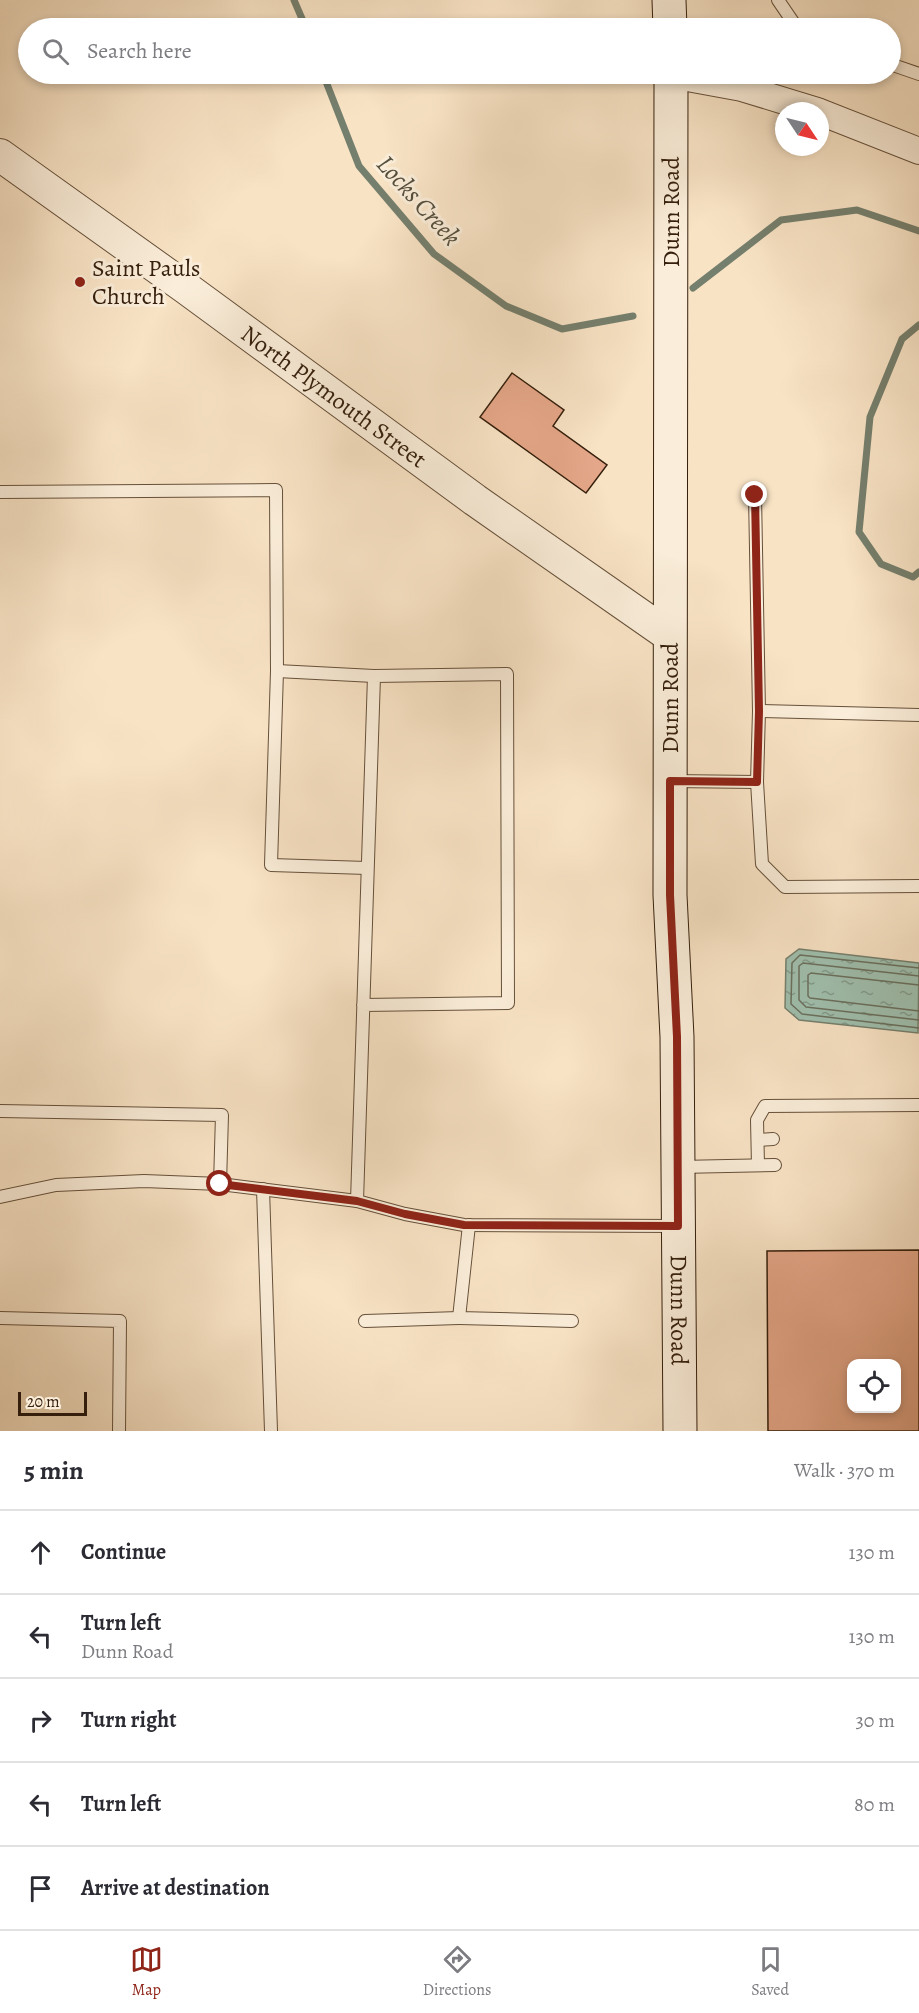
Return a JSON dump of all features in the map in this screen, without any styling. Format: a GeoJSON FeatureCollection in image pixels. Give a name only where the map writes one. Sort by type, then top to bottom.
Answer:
{"type":"FeatureCollection","features":[{"type":"Feature","properties":{"kind":"main road"},"geometry":{"type":"LineString","coordinates":[[669,0],[670,18]]}},
{"type":"Feature","properties":{"kind":"main road","name":"Dunn Road"},"geometry":{"type":"LineString","coordinates":[[671,84],[670,895],[677,1037],[680,1431]]}},
{"type":"Feature","properties":{"kind":"street"},"geometry":{"type":"LineString","coordinates":[[722,84],[786,102]]}},
{"type":"Feature","properties":{"kind":"street"},"geometry":{"type":"LineString","coordinates":[[829,116],[919,151]]}},
{"type":"Feature","properties":{"kind":"street","name":"North Plymouth Street"},"geometry":{"type":"LineString","coordinates":[[0,155],[475,500],[670,636]]}},
{"type":"Feature","properties":{"kind":"lane"},"geometry":{"type":"LineString","coordinates":[[778,0],[790,18]]}},
{"type":"Feature","properties":{"kind":"lane"},"geometry":{"type":"LineString","coordinates":[[901,68],[919,74]]}},
{"type":"Feature","properties":{"kind":"lane"},"geometry":{"type":"LineString","coordinates":[[0,492],[276,490],[278,671],[271,866],[368,868]]}},
{"type":"Feature","properties":{"kind":"lane"},"geometry":{"type":"LineString","coordinates":[[755,495],[759,711],[757,782],[762,864],[785,887],[919,886]]}},
{"type":"Feature","properties":{"kind":"lane"},"geometry":{"type":"LineString","coordinates":[[278,671],[374,676],[507,675],[508,1003],[363,1005]]}},
{"type":"Feature","properties":{"kind":"lane"},"geometry":{"type":"LineString","coordinates":[[357,1201],[374,676]]}},
{"type":"Feature","properties":{"kind":"lane"},"geometry":{"type":"LineString","coordinates":[[759,711],[919,716]]}},
{"type":"Feature","properties":{"kind":"lane"},"geometry":{"type":"LineString","coordinates":[[670,781],[757,782]]}},
{"type":"Feature","properties":{"kind":"lane"},"geometry":{"type":"LineString","coordinates":[[758,1166],[757,1120],[765,1106],[919,1105]]}},
{"type":"Feature","properties":{"kind":"lane"},"geometry":{"type":"LineString","coordinates":[[0,1111],[222,1115],[220,1184]]}},
{"type":"Feature","properties":{"kind":"lane"},"geometry":{"type":"LineString","coordinates":[[758,1140],[773,1139]]}},
{"type":"Feature","properties":{"kind":"lane"},"geometry":{"type":"LineString","coordinates":[[678,1168],[775,1165]]}},
{"type":"Feature","properties":{"kind":"lane"},"geometry":{"type":"LineString","coordinates":[[0,1197],[56,1185],[144,1181],[220,1184],[357,1201],[405,1214],[469,1225],[678,1226]]}},
{"type":"Feature","properties":{"kind":"lane"},"geometry":{"type":"LineString","coordinates":[[263,1189],[271,1431]]}},
{"type":"Feature","properties":{"kind":"lane"},"geometry":{"type":"LineString","coordinates":[[459,1318],[469,1225]]}},
{"type":"Feature","properties":{"kind":"lane"},"geometry":{"type":"LineString","coordinates":[[0,1318],[120,1321],[119,1431]]}},
{"type":"Feature","properties":{"kind":"lane"},"geometry":{"type":"LineString","coordinates":[[364,1321],[459,1318],[572,1321]]}},
{"type":"Feature","properties":{"kind":"water"},"geometry":{"type":"Polygon","coordinates":[[[799,949],[919,963],[918,1033],[799,1020],[785,1008],[786,959],[799,949]]]}},
{"type":"Feature","properties":{"kind":"building"},"geometry":{"type":"Polygon","coordinates":[[[512,373],[564,410],[553,426],[607,465],[586,493],[480,417],[512,373]]]}},
{"type":"Feature","properties":{"kind":"building"},"geometry":{"type":"Polygon","coordinates":[[[919,1250],[919,1431],[768,1431],[767,1251],[919,1250]]]}},
{"type":"Feature","properties":{"kind":"waterway","name":"Locks Creek"},"geometry":{"type":"LineString","coordinates":[[294,0],[302,18]]}},
{"type":"Feature","properties":{"kind":"waterway","name":"Locks Creek"},"geometry":{"type":"LineString","coordinates":[[327,84],[359,166],[434,254],[506,306],[562,329],[633,316]]}},
{"type":"Feature","properties":{"kind":"waterway","name":"Locks Creek"},"geometry":{"type":"LineString","coordinates":[[693,288],[781,220],[857,210],[919,231]]}},
{"type":"Feature","properties":{"kind":"waterway","name":"Locks Creek"},"geometry":{"type":"LineString","coordinates":[[919,325],[902,339],[870,417],[859,532],[881,564],[913,577],[919,572]]}},
{"type":"Feature","properties":{"kind":"place","name":"Saint Pauls Church"},"geometry":{"type":"Point","coordinates":[80,282]}},
{"type":"Feature","properties":{"kind":"route"},"geometry":{"type":"LineString","coordinates":[[220,1184],[357,1201],[405,1214],[464,1225],[678,1226],[677,1037],[670,895],[670,781],[757,782],[759,711],[755,495]]}}]}
